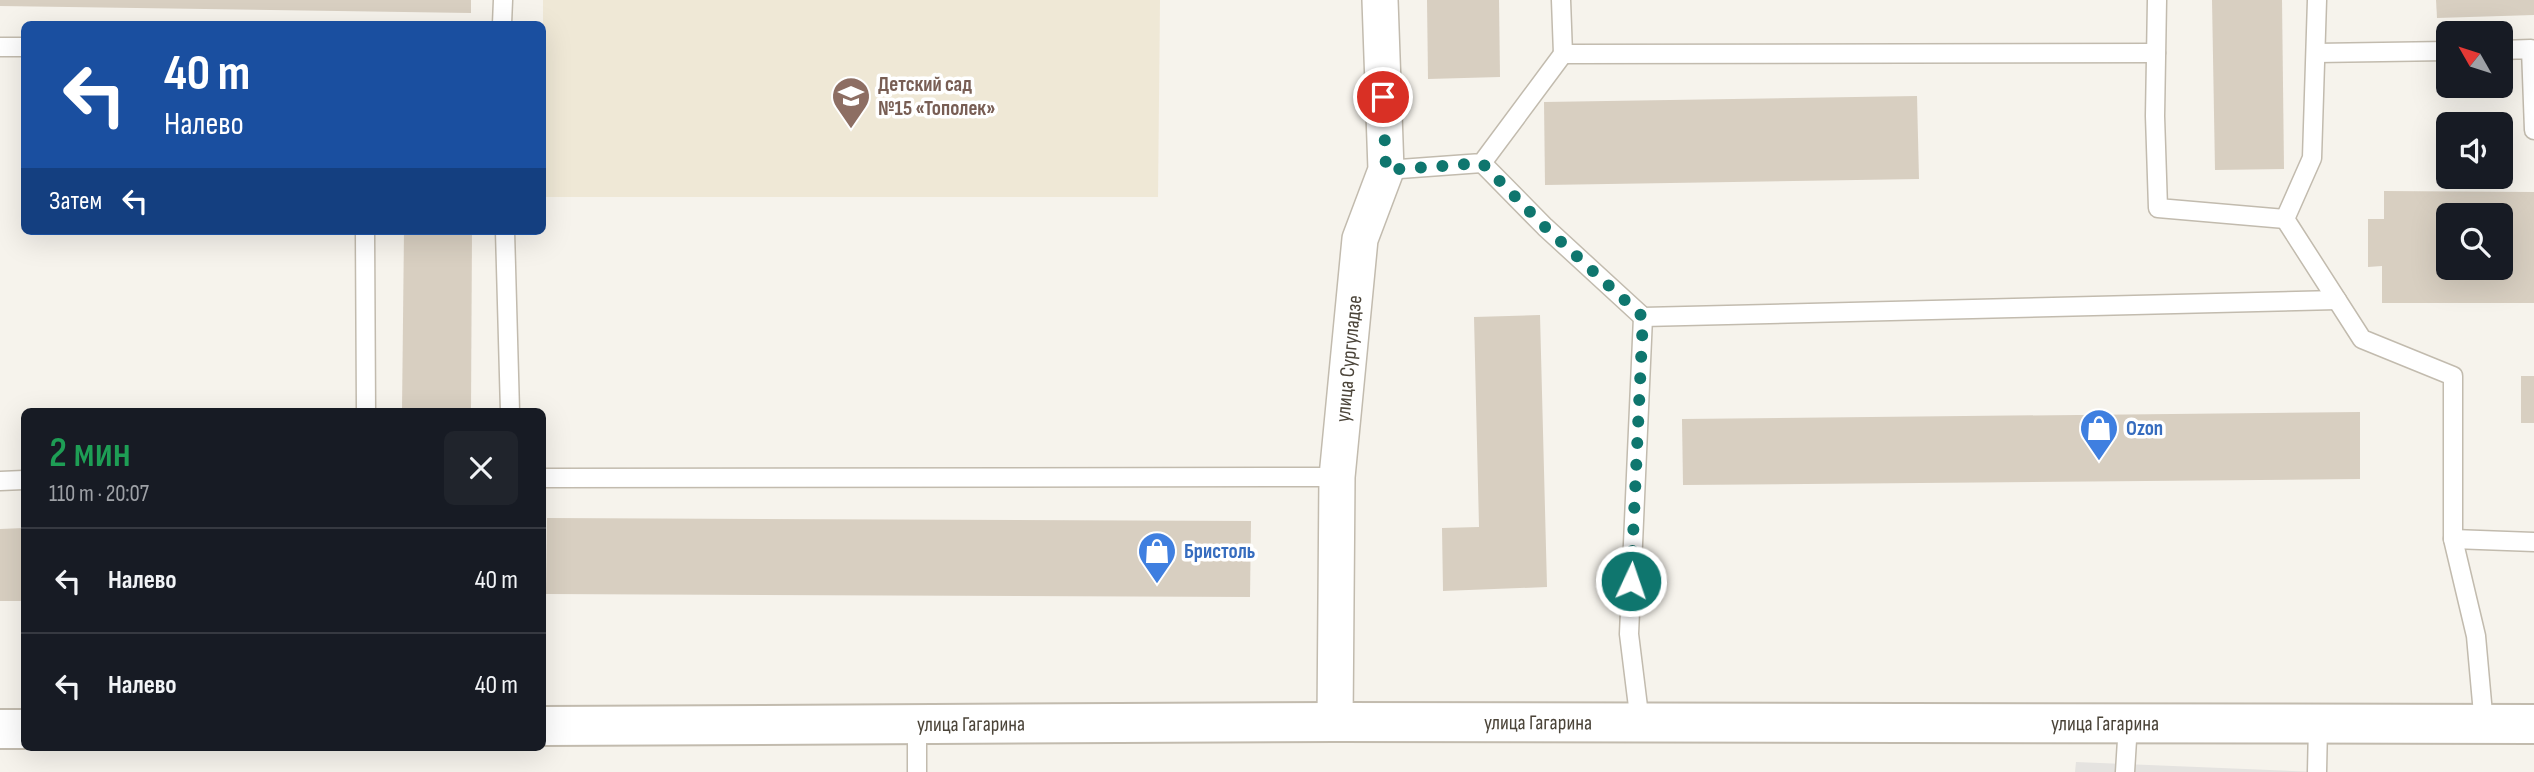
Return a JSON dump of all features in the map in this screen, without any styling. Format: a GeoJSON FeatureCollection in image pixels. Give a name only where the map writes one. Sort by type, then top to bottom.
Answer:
{"type":"FeatureCollection","features":[{"type":"Feature","properties":{"kind":"street","name":"улица Сургуладзе"},"geometry":{"type":"LineString","coordinates":[[1335,722],[1337,477],[1360,239],[1386,170],[1380,0]]}},
{"type":"Feature","properties":{"kind":"street","name":"улица Гагарина"},"geometry":{"type":"LineString","coordinates":[[546,726],[1335,722],[2534,724]]}},
{"type":"Feature","properties":{"kind":"street"},"geometry":{"type":"LineString","coordinates":[[0,729],[21,729]]}},
{"type":"Feature","properties":{"kind":"lane"},"geometry":{"type":"LineString","coordinates":[[502,21],[503,0]]}},
{"type":"Feature","properties":{"kind":"lane"},"geometry":{"type":"LineString","coordinates":[[1386,170],[1482,163],[1563,54],[1561,0]]}},
{"type":"Feature","properties":{"kind":"lane"},"geometry":{"type":"LineString","coordinates":[[2157,0],[2155,116],[2158,208],[2285,219]]}},
{"type":"Feature","properties":{"kind":"lane"},"geometry":{"type":"LineString","coordinates":[[2285,219],[2312,158],[2318,0]]}},
{"type":"Feature","properties":{"kind":"lane"},"geometry":{"type":"LineString","coordinates":[[0,47],[21,47]]}},
{"type":"Feature","properties":{"kind":"lane"},"geometry":{"type":"LineString","coordinates":[[2513,50],[2531,49],[2534,130]]}},
{"type":"Feature","properties":{"kind":"lane"},"geometry":{"type":"LineString","coordinates":[[2316,53],[2436,51]]}},
{"type":"Feature","properties":{"kind":"lane"},"geometry":{"type":"LineString","coordinates":[[1563,54],[2156,53]]}},
{"type":"Feature","properties":{"kind":"lane"},"geometry":{"type":"LineString","coordinates":[[1482,163],[1545,227],[1643,317],[2337,300]]}},
{"type":"Feature","properties":{"kind":"lane"},"geometry":{"type":"LineString","coordinates":[[2285,219],[2362,339],[2453,376],[2453,539],[2476,636],[2484,725]]}},
{"type":"Feature","properties":{"kind":"lane"},"geometry":{"type":"LineString","coordinates":[[365,235],[366,408]]}},
{"type":"Feature","properties":{"kind":"lane"},"geometry":{"type":"LineString","coordinates":[[505,235],[510,408]]}},
{"type":"Feature","properties":{"kind":"lane"},"geometry":{"type":"LineString","coordinates":[[1640,723],[1629,634],[1643,317]]}},
{"type":"Feature","properties":{"kind":"lane"},"geometry":{"type":"LineString","coordinates":[[546,478],[1337,477]]}},
{"type":"Feature","properties":{"kind":"lane"},"geometry":{"type":"LineString","coordinates":[[0,481],[21,480]]}},
{"type":"Feature","properties":{"kind":"lane"},"geometry":{"type":"LineString","coordinates":[[2453,539],[2534,542]]}},
{"type":"Feature","properties":{"kind":"lane"},"geometry":{"type":"LineString","coordinates":[[917,724],[917,772]]}},
{"type":"Feature","properties":{"kind":"lane"},"geometry":{"type":"LineString","coordinates":[[2125,772],[2128,724]]}},
{"type":"Feature","properties":{"kind":"lane"},"geometry":{"type":"LineString","coordinates":[[2317,772],[2318,725]]}},
{"type":"Feature","properties":{"kind":"shaded area","name":"Детский сад №15 «Тополек»"},"geometry":{"type":"Polygon","coordinates":[[[543,0],[1160,0],[1158,197],[546,197],[546,21],[543,21],[543,0]]]}},
{"type":"Feature","properties":{"kind":"shaded area"},"geometry":{"type":"Polygon","coordinates":[[[2076,762],[2316,772],[2075,772],[2076,762]]]}},
{"type":"Feature","properties":{"kind":"building"},"geometry":{"type":"Polygon","coordinates":[[[0,0],[471,0],[471,13],[0,6],[0,0]]]}},
{"type":"Feature","properties":{"kind":"building"},"geometry":{"type":"Polygon","coordinates":[[[1427,0],[1499,0],[1500,77],[1428,79],[1427,0]]]}},
{"type":"Feature","properties":{"kind":"building"},"geometry":{"type":"Polygon","coordinates":[[[2212,0],[2282,0],[2284,169],[2215,170],[2212,0]]]}},
{"type":"Feature","properties":{"kind":"building"},"geometry":{"type":"Polygon","coordinates":[[[2436,0],[2534,0],[2534,15],[2437,18],[2436,0]]]}},
{"type":"Feature","properties":{"kind":"building"},"geometry":{"type":"Polygon","coordinates":[[[1917,96],[1919,179],[1545,185],[1544,102],[1917,96]]]}},
{"type":"Feature","properties":{"kind":"building"},"geometry":{"type":"Polygon","coordinates":[[[2384,191],[2534,192],[2534,303],[2382,303],[2382,266],[2368,267],[2368,219],[2384,219],[2384,191]]]}},
{"type":"Feature","properties":{"kind":"building"},"geometry":{"type":"Polygon","coordinates":[[[404,235],[472,235],[471,408],[402,408],[404,235]]]}},
{"type":"Feature","properties":{"kind":"building"},"geometry":{"type":"Polygon","coordinates":[[[1540,315],[1547,587],[1443,591],[1442,528],[1479,527],[1474,317],[1540,315]]]}},
{"type":"Feature","properties":{"kind":"building"},"geometry":{"type":"Polygon","coordinates":[[[2521,376],[2534,376],[2534,423],[2521,423],[2521,376]]]}},
{"type":"Feature","properties":{"kind":"building"},"geometry":{"type":"Polygon","coordinates":[[[2360,412],[2360,479],[1683,485],[1682,419],[2360,412]]]}},
{"type":"Feature","properties":{"kind":"building"},"geometry":{"type":"Polygon","coordinates":[[[547,518],[1251,521],[1250,597],[546,594],[547,518]]]}},
{"type":"Feature","properties":{"kind":"building"},"geometry":{"type":"Polygon","coordinates":[[[21,528],[21,601],[0,601],[0,529],[21,528]]]}},
{"type":"Feature","properties":{"kind":"place","name":"Детский сад №15 «Тополек»"},"geometry":{"type":"Point","coordinates":[851,130]}},
{"type":"Feature","properties":{"kind":"place","name":"Ozon"},"geometry":{"type":"Point","coordinates":[2099,462]}},
{"type":"Feature","properties":{"kind":"place","name":"Бристоль"},"geometry":{"type":"Point","coordinates":[1157,585]}},
{"type":"Feature","properties":{"kind":"route"},"geometry":{"type":"LineString","coordinates":[[1383,97],[1386,170],[1482,163],[1545,227],[1643,317],[1631,581]]}}]}
